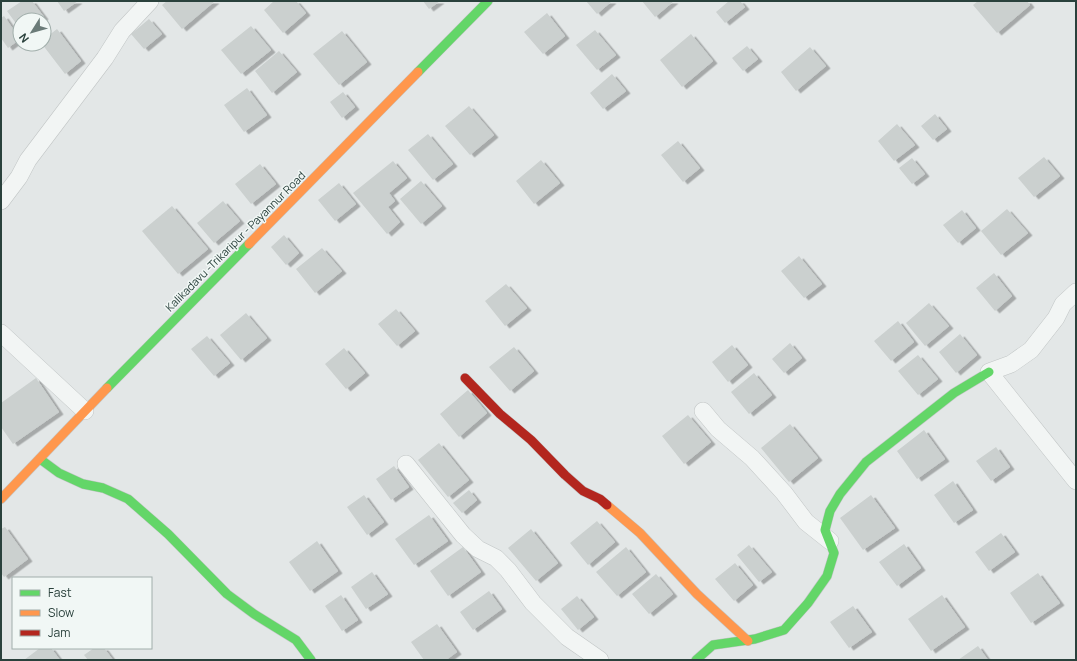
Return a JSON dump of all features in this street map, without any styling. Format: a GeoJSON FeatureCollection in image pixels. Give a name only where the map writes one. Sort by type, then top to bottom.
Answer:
{"type":"FeatureCollection","features":[{"type":"Feature","properties":{"kind":"street"},"geometry":{"type":"LineString","coordinates":[[1,201],[19,177],[28,160],[105,58],[122,31],[150,1]]}},
{"type":"Feature","properties":{"kind":"street","name":"Kalikadavu -Trikaripur - Payannur Road"},"geometry":{"type":"LineString","coordinates":[[1,499],[85,411],[488,1]]}},
{"type":"Feature","properties":{"kind":"street"},"geometry":{"type":"LineString","coordinates":[[696,660],[713,645],[748,641],[784,630],[808,603],[827,576],[834,554],[825,530],[830,511],[840,494],[866,462],[954,393],[989,372],[1011,364],[1031,350],[1056,318],[1063,304],[1076,292]]}},
{"type":"Feature","properties":{"kind":"street"},"geometry":{"type":"LineString","coordinates":[[1,334],[85,411]]}},
{"type":"Feature","properties":{"kind":"street"},"geometry":{"type":"LineString","coordinates":[[989,372],[1076,482]]}},
{"type":"Feature","properties":{"kind":"street"},"geometry":{"type":"LineString","coordinates":[[465,378],[500,414],[531,440],[583,491],[600,499],[640,533],[697,594],[748,641]]}},
{"type":"Feature","properties":{"kind":"street"},"geometry":{"type":"LineString","coordinates":[[703,412],[718,429],[752,458],[784,493],[806,522],[830,541]]}},
{"type":"Feature","properties":{"kind":"street"},"geometry":{"type":"LineString","coordinates":[[40,458],[59,473],[83,484],[103,488],[128,499],[168,534],[227,594],[254,614],[296,640],[311,660]]}},
{"type":"Feature","properties":{"kind":"street"},"geometry":{"type":"LineString","coordinates":[[406,464],[463,535],[478,549],[496,558],[508,570],[533,603],[567,637],[600,660]]}},
{"type":"Feature","properties":{"kind":"building"},"geometry":{"type":"Polygon","coordinates":[[[22,1],[32,1],[40,12],[12,12],[12,18],[7,11],[22,1]]]}},
{"type":"Feature","properties":{"kind":"building"},"geometry":{"type":"Polygon","coordinates":[[[57,1],[78,1],[64,11],[57,1]]]}},
{"type":"Feature","properties":{"kind":"building"},"geometry":{"type":"Polygon","coordinates":[[[167,1],[215,1],[182,29],[162,5],[167,1]]]}},
{"type":"Feature","properties":{"kind":"building"},"geometry":{"type":"Polygon","coordinates":[[[274,1],[296,1],[306,13],[283,33],[264,10],[274,1]]]}},
{"type":"Feature","properties":{"kind":"building"},"geometry":{"type":"Polygon","coordinates":[[[423,1],[440,1],[429,9],[423,1]]]}},
{"type":"Feature","properties":{"kind":"building"},"geometry":{"type":"Polygon","coordinates":[[[586,1],[612,1],[597,14],[586,1]]]}},
{"type":"Feature","properties":{"kind":"building"},"geometry":{"type":"Polygon","coordinates":[[[642,1],[674,1],[655,17],[642,1]]]}},
{"type":"Feature","properties":{"kind":"building"},"geometry":{"type":"Polygon","coordinates":[[[729,1],[740,1],[745,7],[725,23],[716,12],[729,1]]]}},
{"type":"Feature","properties":{"kind":"building"},"geometry":{"type":"Polygon","coordinates":[[[978,1],[1027,1],[1030,5],[997,33],[973,5],[978,1]]]}},
{"type":"Feature","properties":{"kind":"building"},"geometry":{"type":"Polygon","coordinates":[[[547,13],[565,36],[543,54],[524,32],[547,13]]]}},
{"type":"Feature","properties":{"kind":"building"},"geometry":{"type":"Polygon","coordinates":[[[4,16],[12,28],[12,45],[8,48],[1,38],[1,18],[4,16]]]}},
{"type":"Feature","properties":{"kind":"building"},"geometry":{"type":"Polygon","coordinates":[[[149,19],[162,34],[144,49],[131,34],[149,19]]]}},
{"type":"Feature","properties":{"kind":"building"},"geometry":{"type":"Polygon","coordinates":[[[251,26],[271,50],[241,74],[221,50],[251,26]]]}},
{"type":"Feature","properties":{"kind":"building"},"geometry":{"type":"Polygon","coordinates":[[[57,29],[81,61],[65,74],[48,52],[52,52],[52,33],[57,29]]]}},
{"type":"Feature","properties":{"kind":"building"},"geometry":{"type":"Polygon","coordinates":[[[595,30],[616,55],[597,70],[576,45],[595,30]]]}},
{"type":"Feature","properties":{"kind":"building"},"geometry":{"type":"Polygon","coordinates":[[[342,31],[367,62],[339,85],[313,54],[342,31]]]}},
{"type":"Feature","properties":{"kind":"building"},"geometry":{"type":"Polygon","coordinates":[[[691,34],[713,61],[682,87],[660,60],[691,34]]]}},
{"type":"Feature","properties":{"kind":"building"},"geometry":{"type":"Polygon","coordinates":[[[747,46],[758,59],[743,71],[732,58],[747,46]]]}},
{"type":"Feature","properties":{"kind":"building"},"geometry":{"type":"Polygon","coordinates":[[[810,47],[826,66],[796,91],[781,72],[810,47]]]}},
{"type":"Feature","properties":{"kind":"building"},"geometry":{"type":"Polygon","coordinates":[[[279,51],[297,72],[272,93],[255,71],[279,51]]]}},
{"type":"Feature","properties":{"kind":"building"},"geometry":{"type":"Polygon","coordinates":[[[612,74],[626,91],[603,109],[590,93],[612,74]]]}},
{"type":"Feature","properties":{"kind":"building"},"geometry":{"type":"Polygon","coordinates":[[[247,88],[267,115],[244,132],[224,105],[247,88]]]}},
{"type":"Feature","properties":{"kind":"building"},"geometry":{"type":"Polygon","coordinates":[[[343,92],[355,107],[342,118],[330,102],[343,92]]]}},
{"type":"Feature","properties":{"kind":"building"},"geometry":{"type":"Polygon","coordinates":[[[469,106],[494,135],[470,155],[445,126],[469,106]]]}},
{"type":"Feature","properties":{"kind":"building"},"geometry":{"type":"Polygon","coordinates":[[[935,114],[947,129],[933,140],[921,126],[935,114]]]}},
{"type":"Feature","properties":{"kind":"building"},"geometry":{"type":"Polygon","coordinates":[[[897,124],[915,145],[894,161],[878,141],[897,124]]]}},
{"type":"Feature","properties":{"kind":"building"},"geometry":{"type":"Polygon","coordinates":[[[428,134],[453,164],[433,180],[408,150],[428,134]]]}},
{"type":"Feature","properties":{"kind":"building"},"geometry":{"type":"Polygon","coordinates":[[[678,141],[700,168],[683,182],[661,155],[678,141]]]}},
{"type":"Feature","properties":{"kind":"building"},"geometry":{"type":"Polygon","coordinates":[[[1044,157],[1060,176],[1034,197],[1018,178],[1044,157]]]}},
{"type":"Feature","properties":{"kind":"building"},"geometry":{"type":"Polygon","coordinates":[[[912,158],[925,174],[912,184],[899,168],[912,158]]]}},
{"type":"Feature","properties":{"kind":"building"},"geometry":{"type":"Polygon","coordinates":[[[541,160],[560,183],[534,204],[516,181],[541,160]]]}},
{"type":"Feature","properties":{"kind":"building"},"geometry":{"type":"Polygon","coordinates":[[[393,161],[407,178],[389,193],[395,201],[388,207],[400,222],[387,234],[353,193],[393,161]]]}},
{"type":"Feature","properties":{"kind":"building"},"geometry":{"type":"Polygon","coordinates":[[[260,164],[276,184],[251,204],[235,184],[260,164]]]}},
{"type":"Feature","properties":{"kind":"building"},"geometry":{"type":"Polygon","coordinates":[[[421,181],[442,206],[421,224],[400,199],[421,181]]]}},
{"type":"Feature","properties":{"kind":"building"},"geometry":{"type":"Polygon","coordinates":[[[339,183],[356,204],[335,221],[318,200],[339,183]]]}},
{"type":"Feature","properties":{"kind":"building"},"geometry":{"type":"Polygon","coordinates":[[[223,201],[240,221],[214,243],[197,223],[223,201]]]}},
{"type":"Feature","properties":{"kind":"building"},"geometry":{"type":"Polygon","coordinates":[[[172,206],[208,249],[178,274],[142,231],[172,206]]]}},
{"type":"Feature","properties":{"kind":"building"},"geometry":{"type":"Polygon","coordinates":[[[1007,209],[1028,233],[1001,255],[981,231],[1007,209]]]}},
{"type":"Feature","properties":{"kind":"building"},"geometry":{"type":"Polygon","coordinates":[[[962,210],[976,228],[958,243],[943,225],[962,210]]]}},
{"type":"Feature","properties":{"kind":"building"},"geometry":{"type":"Polygon","coordinates":[[[284,235],[299,253],[286,265],[271,247],[284,235]]]}},
{"type":"Feature","properties":{"kind":"building"},"geometry":{"type":"Polygon","coordinates":[[[322,248],[342,271],[315,293],[296,269],[322,248]]]}},
{"type":"Feature","properties":{"kind":"building"},"geometry":{"type":"Polygon","coordinates":[[[799,256],[822,284],[804,298],[781,271],[799,256]]]}},
{"type":"Feature","properties":{"kind":"building"},"geometry":{"type":"Polygon","coordinates":[[[994,273],[1012,296],[995,311],[976,288],[994,273]]]}},
{"type":"Feature","properties":{"kind":"building"},"geometry":{"type":"Polygon","coordinates":[[[506,284],[527,308],[505,326],[485,301],[506,284]]]}},
{"type":"Feature","properties":{"kind":"building"},"geometry":{"type":"Polygon","coordinates":[[[929,303],[949,326],[925,346],[906,323],[929,303]]]}},
{"type":"Feature","properties":{"kind":"building"},"geometry":{"type":"Polygon","coordinates":[[[396,309],[415,331],[397,346],[378,324],[396,309]]]}},
{"type":"Feature","properties":{"kind":"building"},"geometry":{"type":"Polygon","coordinates":[[[246,313],[267,338],[241,360],[220,335],[246,313]]]}},
{"type":"Feature","properties":{"kind":"building"},"geometry":{"type":"Polygon","coordinates":[[[898,321],[914,342],[891,361],[874,341],[898,321]]]}},
{"type":"Feature","properties":{"kind":"building"},"geometry":{"type":"Polygon","coordinates":[[[960,334],[977,355],[956,373],[939,352],[960,334]]]}},
{"type":"Feature","properties":{"kind":"building"},"geometry":{"type":"Polygon","coordinates":[[[207,336],[230,363],[214,376],[191,349],[207,336]]]}},
{"type":"Feature","properties":{"kind":"building"},"geometry":{"type":"Polygon","coordinates":[[[790,343],[802,358],[784,373],[772,359],[790,343]]]}},
{"type":"Feature","properties":{"kind":"building"},"geometry":{"type":"Polygon","coordinates":[[[732,345],[748,365],[728,382],[712,362],[732,345]]]}},
{"type":"Feature","properties":{"kind":"building"},"geometry":{"type":"Polygon","coordinates":[[[514,347],[534,371],[510,391],[489,367],[514,347]]]}},
{"type":"Feature","properties":{"kind":"building"},"geometry":{"type":"Polygon","coordinates":[[[344,348],[365,373],[346,389],[325,364],[344,348]]]}},
{"type":"Feature","properties":{"kind":"building"},"geometry":{"type":"Polygon","coordinates":[[[918,355],[938,379],[918,395],[898,371],[918,355]]]}},
{"type":"Feature","properties":{"kind":"building"},"geometry":{"type":"Polygon","coordinates":[[[754,373],[772,395],[749,414],[731,392],[754,373]]]}},
{"type":"Feature","properties":{"kind":"building"},"geometry":{"type":"Polygon","coordinates":[[[36,378],[59,412],[13,444],[1,427],[1,403],[36,378]]]}},
{"type":"Feature","properties":{"kind":"building"},"geometry":{"type":"Polygon","coordinates":[[[468,390],[487,413],[459,437],[440,414],[468,390]]]}},
{"type":"Feature","properties":{"kind":"building"},"geometry":{"type":"Polygon","coordinates":[[[688,415],[711,442],[684,464],[662,436],[688,415]]]}},
{"type":"Feature","properties":{"kind":"building"},"geometry":{"type":"Polygon","coordinates":[[[790,424],[818,458],[789,482],[761,448],[790,424]]]}},
{"type":"Feature","properties":{"kind":"building"},"geometry":{"type":"Polygon","coordinates":[[[924,430],[945,459],[917,479],[897,451],[924,430]]]}},
{"type":"Feature","properties":{"kind":"building"},"geometry":{"type":"Polygon","coordinates":[[[439,443],[469,480],[448,497],[418,460],[439,443]]]}},
{"type":"Feature","properties":{"kind":"building"},"geometry":{"type":"Polygon","coordinates":[[[996,447],[1010,467],[991,481],[976,461],[996,447]]]}},
{"type":"Feature","properties":{"kind":"building"},"geometry":{"type":"Polygon","coordinates":[[[394,466],[409,487],[391,500],[376,479],[394,466]]]}},
{"type":"Feature","properties":{"kind":"building"},"geometry":{"type":"Polygon","coordinates":[[[953,481],[973,510],[954,523],[934,495],[953,481]]]}},
{"type":"Feature","properties":{"kind":"building"},"geometry":{"type":"Polygon","coordinates":[[[469,490],[477,500],[462,513],[453,503],[469,490]]]}},
{"type":"Feature","properties":{"kind":"building"},"geometry":{"type":"Polygon","coordinates":[[[364,495],[384,522],[367,535],[347,507],[364,495]]]}},
{"type":"Feature","properties":{"kind":"building"},"geometry":{"type":"Polygon","coordinates":[[[871,495],[895,528],[863,550],[840,518],[871,495]]]}},
{"type":"Feature","properties":{"kind":"building"},"geometry":{"type":"Polygon","coordinates":[[[429,515],[448,541],[414,565],[395,539],[429,515]]]}},
{"type":"Feature","properties":{"kind":"building"},"geometry":{"type":"Polygon","coordinates":[[[597,521],[615,542],[588,565],[570,543],[597,521]]]}},
{"type":"Feature","properties":{"kind":"building"},"geometry":{"type":"Polygon","coordinates":[[[5,527],[28,559],[4,577],[1,573],[1,529],[5,527]]]}},
{"type":"Feature","properties":{"kind":"building"},"geometry":{"type":"Polygon","coordinates":[[[531,529],[558,563],[536,581],[508,548],[531,529]]]}},
{"type":"Feature","properties":{"kind":"building"},"geometry":{"type":"Polygon","coordinates":[[[1001,533],[1015,552],[989,571],[975,552],[1001,533]]]}},
{"type":"Feature","properties":{"kind":"building"},"geometry":{"type":"Polygon","coordinates":[[[317,541],[338,571],[310,591],[289,562],[317,541]]]}},
{"type":"Feature","properties":{"kind":"building"},"geometry":{"type":"Polygon","coordinates":[[[904,544],[921,568],[897,586],[879,562],[904,544]]]}},
{"type":"Feature","properties":{"kind":"building"},"geometry":{"type":"Polygon","coordinates":[[[749,545],[772,572],[759,582],[737,555],[749,545]]]}},
{"type":"Feature","properties":{"kind":"building"},"geometry":{"type":"Polygon","coordinates":[[[463,547],[481,572],[448,596],[430,571],[463,547]]]}},
{"type":"Feature","properties":{"kind":"building"},"geometry":{"type":"Polygon","coordinates":[[[626,547],[646,572],[617,596],[596,572],[626,547]]]}},
{"type":"Feature","properties":{"kind":"building"},"geometry":{"type":"Polygon","coordinates":[[[735,563],[753,585],[734,601],[715,579],[735,563]]]}},
{"type":"Feature","properties":{"kind":"building"},"geometry":{"type":"Polygon","coordinates":[[[372,572],[388,594],[366,609],[351,587],[372,572]]]}},
{"type":"Feature","properties":{"kind":"building"},"geometry":{"type":"Polygon","coordinates":[[[1038,573],[1060,603],[1031,623],[1010,593],[1038,573]]]}},
{"type":"Feature","properties":{"kind":"building"},"geometry":{"type":"Polygon","coordinates":[[[656,574],[673,594],[649,614],[632,594],[656,574]]]}},
{"type":"Feature","properties":{"kind":"building"},"geometry":{"type":"Polygon","coordinates":[[[489,591],[502,609],[473,630],[460,612],[489,591]]]}},
{"type":"Feature","properties":{"kind":"building"},"geometry":{"type":"Polygon","coordinates":[[[341,595],[358,620],[342,631],[325,606],[341,595]]]}},
{"type":"Feature","properties":{"kind":"building"},"geometry":{"type":"Polygon","coordinates":[[[942,595],[965,627],[931,651],[908,619],[942,595]]]}},
{"type":"Feature","properties":{"kind":"building"},"geometry":{"type":"Polygon","coordinates":[[[577,596],[594,617],[578,630],[561,609],[577,596]]]}},
{"type":"Feature","properties":{"kind":"building"},"geometry":{"type":"Polygon","coordinates":[[[853,606],[872,632],[849,648],[830,622],[853,606]]]}},
{"type":"Feature","properties":{"kind":"building"},"geometry":{"type":"Polygon","coordinates":[[[437,624],[457,652],[446,660],[424,660],[411,642],[437,624]]]}},
{"type":"Feature","properties":{"kind":"building"},"geometry":{"type":"Polygon","coordinates":[[[978,646],[988,660],[958,660],[978,646]]]}},
{"type":"Feature","properties":{"kind":"building"},"geometry":{"type":"Polygon","coordinates":[[[39,649],[52,649],[60,660],[24,660],[39,649]]]}},
{"type":"Feature","properties":{"kind":"building"},"geometry":{"type":"Polygon","coordinates":[[[93,649],[105,649],[113,660],[88,660],[84,655],[93,649]]]}},
{"type":"Feature","properties":{"kind":"traffic: fast"},"geometry":{"type":"LineString","coordinates":[[418,72],[488,1]]}},
{"type":"Feature","properties":{"kind":"traffic: fast"},"geometry":{"type":"LineString","coordinates":[[107,388],[249,244]]}},
{"type":"Feature","properties":{"kind":"traffic: fast"},"geometry":{"type":"LineString","coordinates":[[696,660],[713,645],[755,639],[784,630],[808,603],[827,576],[834,553],[825,530],[830,511],[840,494],[866,462],[954,393],[989,372]]}},
{"type":"Feature","properties":{"kind":"traffic: fast"},"geometry":{"type":"LineString","coordinates":[[40,459],[59,473],[83,484],[103,488],[128,499],[168,534],[227,594],[254,614],[296,640],[311,660]]}},
{"type":"Feature","properties":{"kind":"traffic: slow"},"geometry":{"type":"LineString","coordinates":[[249,244],[418,72]]}},
{"type":"Feature","properties":{"kind":"traffic: slow"},"geometry":{"type":"LineString","coordinates":[[1,499],[107,388]]}},
{"type":"Feature","properties":{"kind":"traffic: slow"},"geometry":{"type":"LineString","coordinates":[[607,505],[640,533],[697,594],[748,641]]}},
{"type":"Feature","properties":{"kind":"traffic: jam"},"geometry":{"type":"LineString","coordinates":[[465,378],[500,414],[531,440],[565,475],[583,491],[600,499],[607,505]]}}]}
